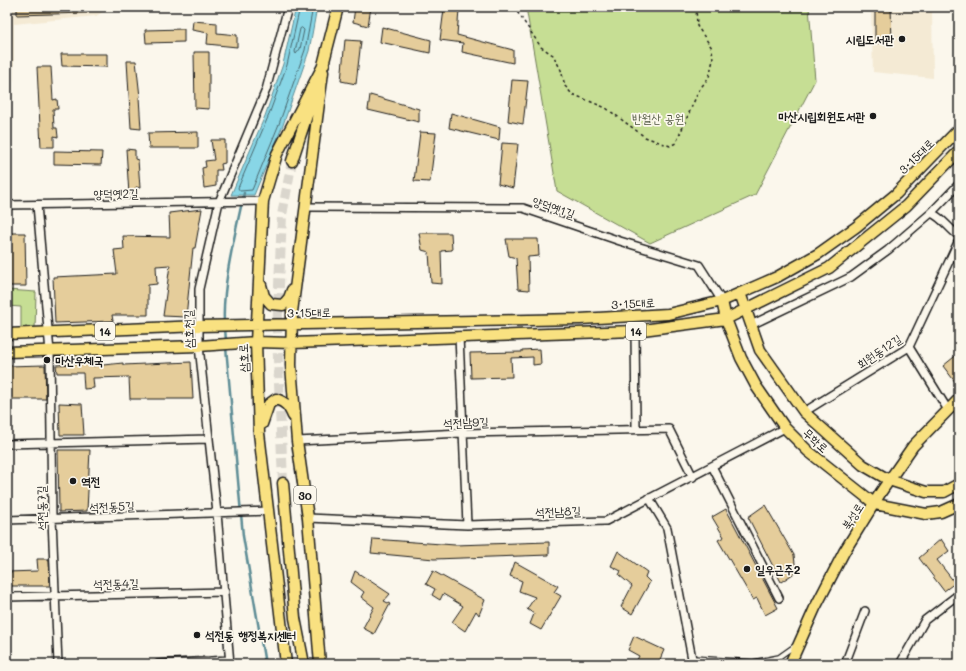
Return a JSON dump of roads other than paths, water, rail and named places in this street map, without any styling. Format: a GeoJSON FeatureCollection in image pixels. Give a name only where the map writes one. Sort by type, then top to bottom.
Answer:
{"type":"FeatureCollection","features":[{"type":"Feature","properties":{"kind":"main road","name":"삼호로"},"geometry":{"type":"LineString","coordinates":[[292,161],[324,64],[338,7]]}},
{"type":"Feature","properties":{"kind":"main road","name":"삼호로"},"geometry":{"type":"LineString","coordinates":[[286,664],[265,511],[252,342],[252,327],[259,277],[259,201],[277,154],[324,64]]}},
{"type":"Feature","properties":{"kind":"main road","name":"삼호로"},"geometry":{"type":"LineString","coordinates":[[320,664],[308,518],[297,441],[291,365],[292,325],[296,281],[324,64]]}},
{"type":"Feature","properties":{"kind":"main road","name":"3·15대로"},"geometry":{"type":"LineString","coordinates":[[252,327],[588,319],[668,314],[722,301],[777,276],[818,254],[856,227],[896,194],[942,149],[959,129]]}},
{"type":"Feature","properties":{"kind":"main road","name":"14"},"geometry":{"type":"LineString","coordinates":[[7,352],[50,352],[202,346],[252,342],[292,343],[635,331],[726,319],[829,268],[906,206],[959,151]]}},
{"type":"Feature","properties":{"kind":"main road"},"geometry":{"type":"LineString","coordinates":[[259,277],[264,296],[271,304],[283,305],[289,298],[296,281]]}},
{"type":"Feature","properties":{"kind":"main road","name":"무학로"},"geometry":{"type":"LineString","coordinates":[[740,293],[760,350],[804,412],[863,465],[889,480],[926,492],[944,492],[959,484]]}},
{"type":"Feature","properties":{"kind":"main road","name":"무학로"},"geometry":{"type":"LineString","coordinates":[[722,301],[726,319],[741,358],[756,386],[785,428],[808,451],[875,504],[926,514],[941,512],[959,504]]}},
{"type":"Feature","properties":{"kind":"main road","name":"14"},"geometry":{"type":"LineString","coordinates":[[7,334],[201,326],[252,327]]}},
{"type":"Feature","properties":{"kind":"main road"},"geometry":{"type":"LineString","coordinates":[[259,433],[269,404],[276,399],[283,401],[289,407],[296,424]]}},
{"type":"Feature","properties":{"kind":"main road","name":"북성로"},"geometry":{"type":"LineString","coordinates":[[790,664],[815,608],[844,552],[889,480],[913,446],[959,399]]}},
{"type":"Feature","properties":{"kind":"main road"},"geometry":{"type":"LineString","coordinates":[[283,483],[295,618],[304,664]]}},
{"type":"Feature","properties":{"kind":"street","name":"삼호천길"},"geometry":{"type":"LineString","coordinates":[[229,662],[220,513],[209,439],[199,289],[222,202],[266,90],[288,7]]}},
{"type":"Feature","properties":{"kind":"street"},"geometry":{"type":"LineString","coordinates":[[751,325],[851,277],[888,250],[931,213],[959,184]]}},
{"type":"Feature","properties":{"kind":"street","name":"양덕옛2길"},"geometry":{"type":"LineString","coordinates":[[7,206],[259,201]]}},
{"type":"Feature","properties":{"kind":"street","name":"석전동7길"},"geometry":{"type":"LineString","coordinates":[[36,205],[50,352],[52,519],[58,664]]}},
{"type":"Feature","properties":{"kind":"street","name":"양덕옛1길"},"geometry":{"type":"LineString","coordinates":[[305,207],[523,208],[620,241],[699,265],[722,301]]}},
{"type":"Feature","properties":{"kind":"street"},"geometry":{"type":"LineString","coordinates":[[931,213],[937,216],[959,236]]}},
{"type":"Feature","properties":{"kind":"street","name":"회원동12길"},"geometry":{"type":"LineString","coordinates":[[804,412],[909,347],[959,240]]}},
{"type":"Feature","properties":{"kind":"street"},"geometry":{"type":"LineString","coordinates":[[635,331],[636,428]]}},
{"type":"Feature","properties":{"kind":"street"},"geometry":{"type":"LineString","coordinates":[[460,336],[462,433],[467,525]]}},
{"type":"Feature","properties":{"kind":"street"},"geometry":{"type":"LineString","coordinates":[[909,347],[948,410]]}},
{"type":"Feature","properties":{"kind":"street","name":"석전남9길"},"geometry":{"type":"LineString","coordinates":[[297,441],[462,433],[636,428],[669,429],[693,477]]}},
{"type":"Feature","properties":{"kind":"street","name":"석전남8길"},"geometry":{"type":"LineString","coordinates":[[308,518],[467,525],[606,521],[785,428]]}},
{"type":"Feature","properties":{"kind":"street"},"geometry":{"type":"LineString","coordinates":[[7,444],[209,439]]}},
{"type":"Feature","properties":{"kind":"street"},"geometry":{"type":"LineString","coordinates":[[712,466],[779,598]]}},
{"type":"Feature","properties":{"kind":"street"},"geometry":{"type":"LineString","coordinates":[[649,498],[666,528],[693,661]]}},
{"type":"Feature","properties":{"kind":"street","name":"석전동5길"},"geometry":{"type":"LineString","coordinates":[[7,520],[265,511]]}},
{"type":"Feature","properties":{"kind":"street","name":"석전동4길"},"geometry":{"type":"LineString","coordinates":[[7,597],[225,592]]}},
{"type":"Feature","properties":{"kind":"street"},"geometry":{"type":"LineString","coordinates":[[900,664],[925,620],[959,594]]}},
{"type":"Feature","properties":{"kind":"street"},"geometry":{"type":"LineString","coordinates":[[845,664],[866,611]]}},
{"type":"Feature","properties":{"kind":"street"},"geometry":{"type":"LineString","coordinates":[[158,664],[229,662]]}},
{"type":"Feature","properties":{"kind":"lane"},"geometry":{"type":"LineString","coordinates":[[693,661],[754,663],[779,657],[800,642]]}},
{"type":"Feature","properties":{"kind":"water"},"geometry":{"type":"Polygon","coordinates":[[[296,7],[317,7],[309,51],[283,125],[254,195],[231,195],[265,116],[283,64],[296,7]]]}},
{"type":"Feature","properties":{"kind":"waterway"},"geometry":{"type":"LineString","coordinates":[[224,322],[227,275],[244,193]]}},
{"type":"Feature","properties":{"kind":"waterway"},"geometry":{"type":"LineString","coordinates":[[225,327],[226,342]]}},
{"type":"Feature","properties":{"kind":"waterway"},"geometry":{"type":"LineString","coordinates":[[226,347],[243,536],[265,664]]}},
{"type":"Feature","properties":{"kind":"tunnel"},"geometry":{"type":"LineString","coordinates":[[283,483],[277,333],[282,215],[292,161]]}},
{"type":"Feature","properties":{"kind":"place","name":"시립도서관"},"geometry":{"type":"Point","coordinates":[902,39]}},
{"type":"Feature","properties":{"kind":"place","name":"마산시립회원도서관"},"geometry":{"type":"Point","coordinates":[873,116]}},
{"type":"Feature","properties":{"kind":"place","name":"마산우체국"},"geometry":{"type":"Point","coordinates":[47,360]}},
{"type":"Feature","properties":{"kind":"place","name":"역전"},"geometry":{"type":"Point","coordinates":[73,481]}},
{"type":"Feature","properties":{"kind":"place","name":"일우근주2"},"geometry":{"type":"Point","coordinates":[747,569]}},
{"type":"Feature","properties":{"kind":"place","name":"석전동 행정복지센터"},"geometry":{"type":"Point","coordinates":[197,635]}},
{"type":"Feature","properties":{"kind":"park label","name":"반월산 공원"},"geometry":{"type":"Point","coordinates":[658,118]}}]}
